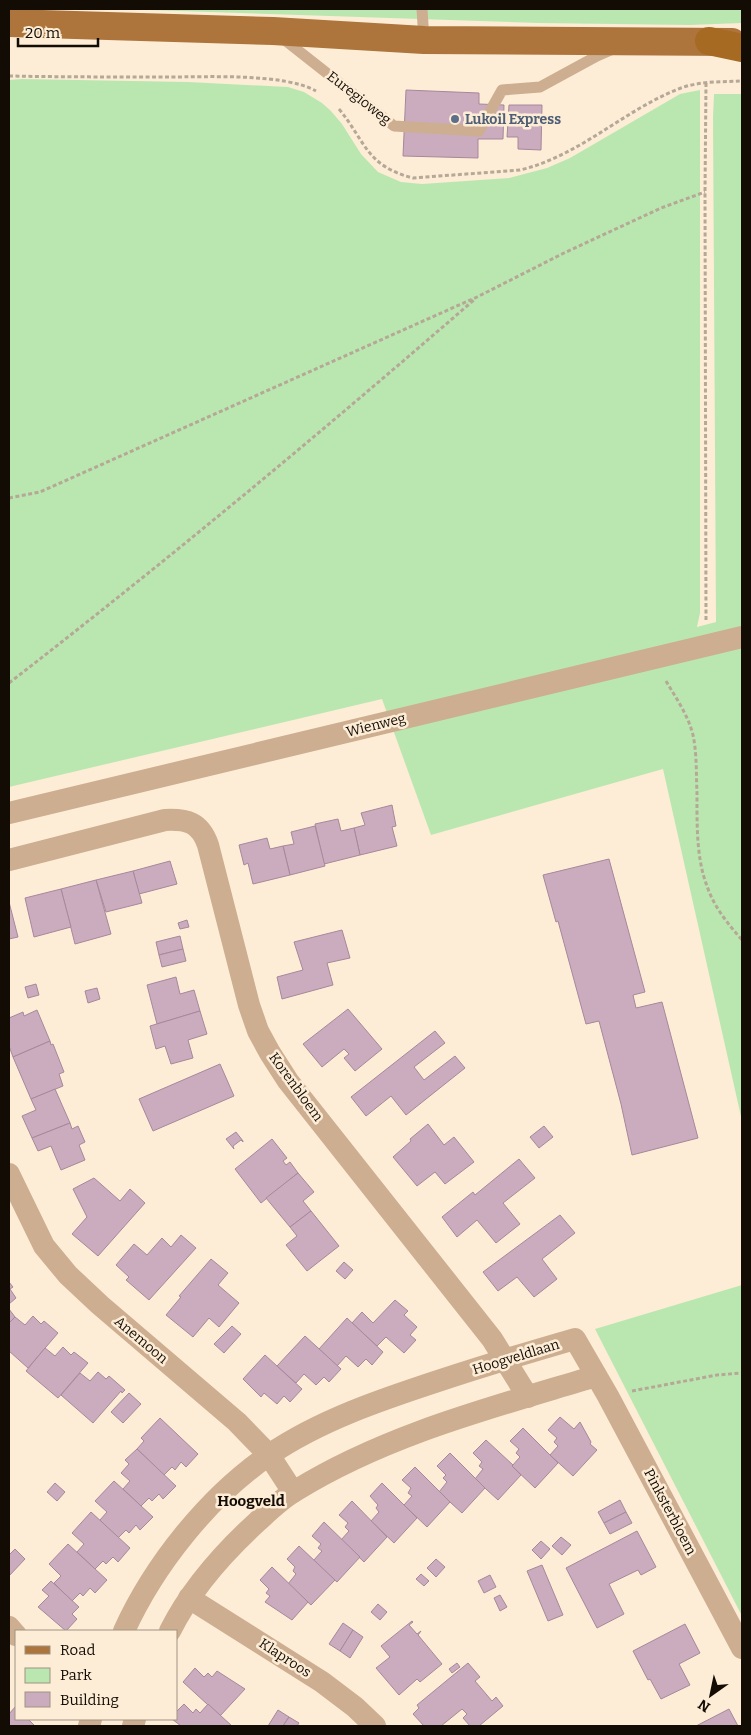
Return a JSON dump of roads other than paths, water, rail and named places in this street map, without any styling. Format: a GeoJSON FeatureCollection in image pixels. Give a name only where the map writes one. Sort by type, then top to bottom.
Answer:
{"type":"FeatureCollection","features":[{"type":"Feature","properties":{"kind":"highway"},"geometry":{"type":"LineString","coordinates":[[709,40],[742,48]]}},
{"type":"Feature","properties":{"kind":"main road","name":"Euregioweg"},"geometry":{"type":"LineString","coordinates":[[9,23],[273,31],[424,40],[709,40],[742,42]]}},
{"type":"Feature","properties":{"kind":"main road"},"geometry":{"type":"LineString","coordinates":[[9,39],[83,26]]}},
{"type":"Feature","properties":{"kind":"main road","name":"Euregioweg"},"geometry":{"type":"LineString","coordinates":[[709,40],[742,36]]}},
{"type":"Feature","properties":{"kind":"street","name":"Wienweg"},"geometry":{"type":"LineString","coordinates":[[9,813],[742,637]]}},
{"type":"Feature","properties":{"kind":"street","name":"Korenbloem"},"geometry":{"type":"LineString","coordinates":[[9,860],[165,820],[182,819],[195,824],[205,836],[208,845],[249,1005],[258,1031],[270,1054],[288,1082],[492,1339],[528,1397]]}},
{"type":"Feature","properties":{"kind":"street","name":"Anemoon"},"geometry":{"type":"LineString","coordinates":[[9,1174],[44,1246],[68,1275],[100,1305],[237,1422],[269,1455],[294,1492]]}},
{"type":"Feature","properties":{"kind":"street","name":"Hoogveldlaan"},"geometry":{"type":"LineString","coordinates":[[124,1630],[157,1571],[177,1544],[216,1501],[269,1455],[337,1418],[381,1400],[504,1359],[575,1339],[596,1376]]}},
{"type":"Feature","properties":{"kind":"street","name":"Pinksterbloem"},"geometry":{"type":"LineString","coordinates":[[596,1376],[742,1648]]}},
{"type":"Feature","properties":{"kind":"street"},"geometry":{"type":"LineString","coordinates":[[171,1630],[188,1598],[224,1554],[267,1512],[294,1492],[370,1451],[444,1424],[596,1376]]}},
{"type":"Feature","properties":{"kind":"street","name":"Klaproos"},"geometry":{"type":"LineString","coordinates":[[188,1598],[322,1682],[356,1707],[375,1726]]}},
{"type":"Feature","properties":{"kind":"lane"},"geometry":{"type":"LineString","coordinates":[[422,9],[424,40]]}},
{"type":"Feature","properties":{"kind":"lane","name":"Euregioweg"},"geometry":{"type":"LineString","coordinates":[[273,31],[394,126],[479,131],[502,90],[540,87],[597,56],[632,41]]}},
{"type":"Feature","properties":{"kind":"place","name":"Lukoil Express"},"geometry":{"type":"Point","coordinates":[455,119]}},
{"type":"Feature","properties":{"kind":"district","name":"Hoogveld"},"geometry":{"type":"Point","coordinates":[251,1501]}}]}
